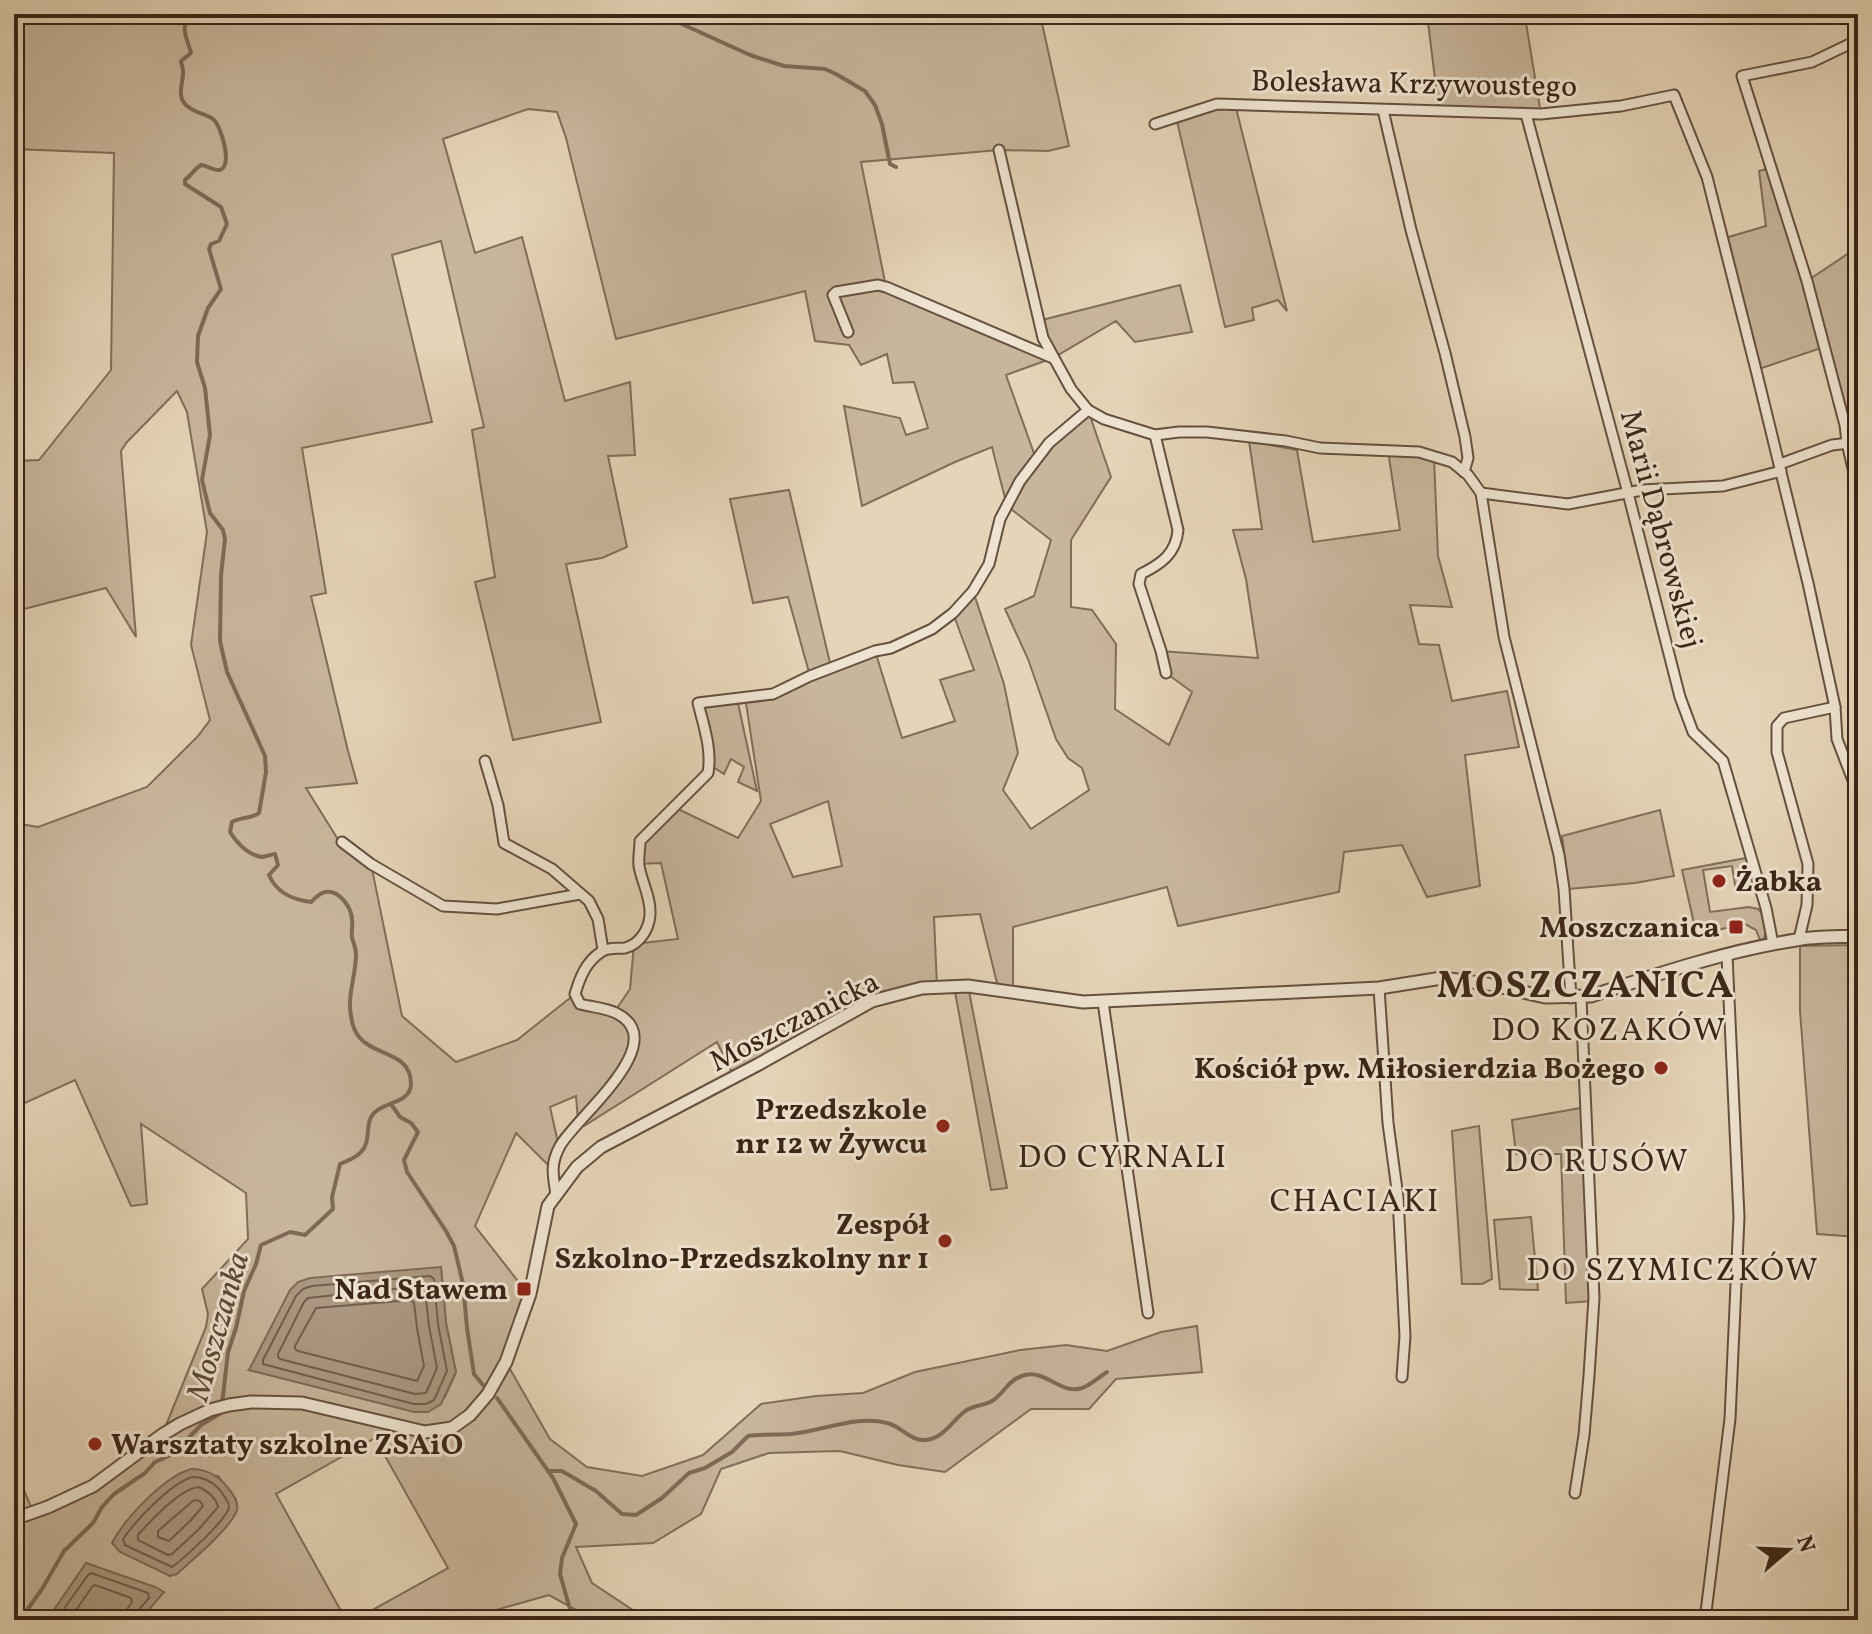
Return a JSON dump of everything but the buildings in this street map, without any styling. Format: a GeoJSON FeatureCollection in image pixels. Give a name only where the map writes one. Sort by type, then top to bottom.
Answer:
{"type":"FeatureCollection","features":[{"type":"Feature","properties":{"kind":"street"},"geometry":{"type":"LineString","coordinates":[[1858,40],[1812,62],[1742,76],[1807,281],[1845,425],[1853,443],[1858,490]]}},
{"type":"Feature","properties":{"kind":"street","name":"Bolesława Krzywoustego"},"geometry":{"type":"LineString","coordinates":[[1155,124],[1217,104],[1541,114],[1621,106],[1674,95],[1707,177],[1780,467]]}},
{"type":"Feature","properties":{"kind":"street"},"geometry":{"type":"LineString","coordinates":[[1383,110],[1465,437],[1468,458],[1464,472]]}},
{"type":"Feature","properties":{"kind":"street","name":"Marii Dąbrowskiej"},"geometry":{"type":"LineString","coordinates":[[1526,114],[1680,697],[1693,732],[1723,761],[1766,908],[1773,944]]}},
{"type":"Feature","properties":{"kind":"street"},"geometry":{"type":"LineString","coordinates":[[999,150],[1043,338],[1071,389],[1088,410],[1104,419],[1155,435],[1207,432],[1320,448],[1419,452],[1452,462],[1481,493],[1504,637],[1559,855],[1576,998],[1594,1298],[1584,1435],[1575,1493]]}},
{"type":"Feature","properties":{"kind":"street"},"geometry":{"type":"LineString","coordinates":[[848,332],[833,295],[878,285],[1053,358]]}},
{"type":"Feature","properties":{"kind":"street"},"geometry":{"type":"LineString","coordinates":[[556,1194],[552,1169],[559,1147],[623,1071],[635,1037],[630,1023],[615,1012],[580,1004],[575,994],[587,965],[603,950],[627,947],[646,932],[650,915],[648,896],[638,864],[640,841],[708,773],[711,759],[698,703],[773,694],[810,676],[891,648],[932,629],[953,613],[973,591],[989,564],[1000,519],[1020,481],[1049,443],[1088,410]]}},
{"type":"Feature","properties":{"kind":"street"},"geometry":{"type":"LineString","coordinates":[[1155,435],[1178,530],[1169,555],[1141,574],[1139,584],[1166,673]]}},
{"type":"Feature","properties":{"kind":"street"},"geometry":{"type":"LineString","coordinates":[[1481,493],[1568,504],[1642,490],[1723,486],[1832,445],[1853,443]]}},
{"type":"Feature","properties":{"kind":"street"},"geometry":{"type":"LineString","coordinates":[[1780,467],[1835,707],[1837,739],[1858,786]]}},
{"type":"Feature","properties":{"kind":"street"},"geometry":{"type":"LineString","coordinates":[[1799,939],[1807,905],[1808,864],[1777,752],[1777,726],[1784,718],[1835,707]]}},
{"type":"Feature","properties":{"kind":"street"},"geometry":{"type":"LineString","coordinates":[[485,761],[498,805],[504,843],[552,869],[589,901],[598,919],[603,950]]}},
{"type":"Feature","properties":{"kind":"street"},"geometry":{"type":"LineString","coordinates":[[342,842],[371,864],[443,906],[497,909],[580,894]]}},
{"type":"Feature","properties":{"kind":"street","name":"Moszczanicka"},"geometry":{"type":"LineString","coordinates":[[14,1519],[93,1486],[180,1424],[229,1405],[302,1403],[425,1432],[452,1428],[470,1415],[488,1394],[506,1362],[530,1294],[548,1206],[577,1167],[601,1147],[872,1001],[922,988],[968,986],[1103,1002],[1379,988],[1442,978],[1488,984],[1545,997],[1576,998],[1773,944],[1799,939],[1858,936]]}},
{"type":"Feature","properties":{"kind":"street"},"geometry":{"type":"LineString","coordinates":[[1705,1620],[1730,1419],[1739,1217],[1727,955]]}},
{"type":"Feature","properties":{"kind":"street"},"geometry":{"type":"LineString","coordinates":[[1379,988],[1388,1123],[1399,1213],[1405,1336],[1402,1377]]}},
{"type":"Feature","properties":{"kind":"street"},"geometry":{"type":"LineString","coordinates":[[1103,1002],[1148,1313]]}},
{"type":"Feature","properties":{"kind":"shaded area"},"geometry":{"type":"Polygon","coordinates":[[[14,14],[1040,14],[1069,146],[1048,151],[999,150],[861,162],[886,287],[1052,358],[1038,321],[1180,285],[1192,332],[1135,342],[1116,321],[1053,358],[1006,375],[1036,459],[1088,410],[1111,477],[1071,540],[1071,607],[1092,610],[1116,644],[1115,709],[1169,745],[1192,692],[1166,673],[1161,651],[1258,658],[1246,579],[1233,530],[1262,529],[1249,441],[1297,450],[1313,542],[1400,530],[1388,451],[1434,456],[1438,556],[1452,607],[1410,605],[1419,644],[1439,645],[1452,701],[1507,691],[1519,747],[1465,755],[1480,886],[1427,897],[1402,845],[1344,852],[1339,892],[1178,926],[1167,887],[1013,927],[1013,993],[999,991],[980,914],[934,917],[937,987],[872,1001],[734,1077],[717,1042],[584,1126],[578,1121],[576,1096],[550,1107],[559,1147],[552,1169],[516,1133],[475,1226],[530,1294],[506,1362],[550,1439],[587,1467],[642,1476],[703,1455],[761,1404],[863,1393],[915,1372],[1020,1350],[1066,1345],[1107,1351],[1161,1332],[1197,1326],[1202,1372],[1116,1379],[1089,1409],[1031,1409],[945,1472],[840,1451],[769,1453],[721,1469],[701,1514],[653,1543],[576,1547],[592,1583],[648,1620],[590,1620],[549,1595],[461,1620],[354,1620],[448,1568],[375,1438],[276,1494],[346,1620],[14,1620],[14,1466],[33,1512],[93,1486],[162,1435],[206,1327],[208,1314],[202,1289],[248,1239],[246,1193],[141,1124],[147,1204],[131,1206],[75,1080],[14,1108],[14,823],[38,827],[147,787],[210,720],[191,645],[207,532],[187,412],[177,391],[121,451],[136,637],[106,588],[24,609],[14,607],[14,461],[39,460],[111,370],[114,153],[14,149],[14,14]],[[528,109],[443,139],[475,253],[522,237],[565,401],[630,382],[635,455],[608,456],[627,547],[602,558],[566,564],[601,722],[513,740],[475,582],[495,577],[472,430],[484,427],[441,241],[392,255],[432,422],[302,448],[326,593],[311,596],[357,783],[306,788],[339,841],[371,864],[402,1016],[456,1062],[517,1040],[575,994],[580,1004],[615,1011],[630,989],[634,944],[678,939],[661,863],[638,864],[640,841],[674,807],[738,838],[761,801],[745,697],[773,694],[810,676],[788,597],[753,603],[730,499],[789,490],[831,667],[876,654],[902,738],[955,721],[940,680],[974,670],[953,613],[973,591],[1004,684],[1018,753],[1003,790],[1031,829],[1089,790],[1082,768],[1068,758],[1056,739],[1028,659],[1005,609],[1034,596],[1051,540],[1007,506],[992,447],[862,506],[844,406],[900,418],[906,435],[928,428],[914,382],[893,383],[887,354],[861,365],[849,345],[815,341],[805,291],[616,339],[557,112],[528,109]],[[828,801],[770,824],[793,877],[842,866],[828,801]],[[441,1267],[249,1370],[334,1391],[445,1397],[456,1372],[446,1323],[441,1267]],[[180,1473],[151,1496],[170,1576],[212,1542],[236,1499],[218,1476],[180,1473]]]}},
{"type":"Feature","properties":{"kind":"shaded area"},"geometry":{"type":"Polygon","coordinates":[[[1427,14],[1577,14],[1526,23],[1541,114],[1439,111],[1427,14]]]}},
{"type":"Feature","properties":{"kind":"shaded area"},"geometry":{"type":"Polygon","coordinates":[[[1235,104],[1287,311],[1278,300],[1252,308],[1254,320],[1225,327],[1176,117],[1235,104]]]}},
{"type":"Feature","properties":{"kind":"shaded area"},"geometry":{"type":"Polygon","coordinates":[[[1771,168],[1807,281],[1858,247],[1858,429],[1846,431],[1824,347],[1756,370],[1722,239],[1766,226],[1759,171],[1771,168]]]}},
{"type":"Feature","properties":{"kind":"shaded area"},"geometry":{"type":"Polygon","coordinates":[[[738,703],[757,791],[738,782],[744,767],[731,759],[724,774],[713,767],[713,750],[703,708],[738,703]]]}},
{"type":"Feature","properties":{"kind":"shaded area"},"geometry":{"type":"Polygon","coordinates":[[[1660,810],[1674,876],[1569,889],[1562,836],[1660,810]]]}},
{"type":"Feature","properties":{"kind":"shaded area"},"geometry":{"type":"Polygon","coordinates":[[[1746,858],[1754,887],[1750,891],[1736,891],[1732,866],[1703,870],[1710,912],[1749,907],[1758,909],[1766,931],[1764,939],[1760,940],[1756,930],[1745,924],[1712,931],[1711,924],[1695,928],[1682,870],[1746,858]]]}},
{"type":"Feature","properties":{"kind":"shaded area"},"geometry":{"type":"Polygon","coordinates":[[[1858,945],[1858,1237],[1817,1234],[1800,1011],[1800,946],[1858,945]]]}},
{"type":"Feature","properties":{"kind":"shaded area"},"geometry":{"type":"Polygon","coordinates":[[[954,986],[968,986],[1007,1188],[991,1190],[954,986]]]}},
{"type":"Feature","properties":{"kind":"shaded area"},"geometry":{"type":"Polygon","coordinates":[[[1586,1107],[1588,1153],[1583,1154],[1592,1301],[1566,1303],[1561,1154],[1516,1154],[1512,1120],[1586,1107]]]}},
{"type":"Feature","properties":{"kind":"shaded area"},"geometry":{"type":"Polygon","coordinates":[[[1479,1126],[1492,1279],[1482,1284],[1462,1284],[1452,1131],[1479,1126]]]}},
{"type":"Feature","properties":{"kind":"shaded area"},"geometry":{"type":"Polygon","coordinates":[[[1531,1217],[1538,1290],[1500,1289],[1494,1220],[1531,1217]]]}},
{"type":"Feature","properties":{"kind":"water"},"geometry":{"type":"Polygon","coordinates":[[[441,1267],[446,1323],[456,1372],[441,1404],[428,1412],[414,1412],[249,1370],[290,1290],[298,1282],[310,1278],[441,1267]]]}},
{"type":"Feature","properties":{"kind":"water"},"geometry":{"type":"Polygon","coordinates":[[[191,1469],[207,1472],[224,1483],[237,1504],[234,1517],[177,1574],[170,1576],[120,1552],[112,1543],[136,1511],[169,1480],[191,1469]]]}},
{"type":"Feature","properties":{"kind":"water"},"geometry":{"type":"Polygon","coordinates":[[[86,1563],[164,1592],[140,1620],[47,1620],[86,1563]]]}},
{"type":"Feature","properties":{"kind":"waterway","name":"Moszczanka"},"geometry":{"type":"LineString","coordinates":[[20,1620],[64,1551],[93,1523],[114,1494],[145,1473],[155,1462],[173,1454],[201,1425],[221,1413],[228,1352],[244,1291],[261,1245],[290,1232],[305,1235],[333,1209],[332,1197],[340,1164],[357,1156],[364,1148],[374,1113],[402,1099],[411,1084],[409,1074],[399,1060],[366,1044],[354,1028],[350,1000],[356,953],[347,905],[340,896],[330,892],[321,893],[311,902],[286,894],[269,875],[278,865],[275,854],[262,857],[252,854],[230,832],[232,822],[259,813],[266,772],[265,756],[227,672],[220,641],[225,539],[223,530],[210,513],[202,480],[210,435],[205,388],[197,362],[198,336],[208,308],[221,289],[209,249],[211,244],[219,241],[227,224],[221,207],[185,184],[185,180],[201,165],[219,170],[226,162],[225,146],[216,123],[188,107],[181,97],[181,61],[191,53],[185,22],[198,14]]}},
{"type":"Feature","properties":{"kind":"waterway"},"geometry":{"type":"LineString","coordinates":[[660,14],[750,55],[784,66],[825,69],[865,91],[875,105],[882,124],[890,164],[896,167]]}},
{"type":"Feature","properties":{"kind":"waterway"},"geometry":{"type":"LineString","coordinates":[[391,1104],[400,1117],[411,1123],[418,1132],[404,1160],[407,1172],[454,1246],[463,1284],[474,1374],[483,1385]]}},
{"type":"Feature","properties":{"kind":"waterway"},"geometry":{"type":"LineString","coordinates":[[548,1471],[562,1471],[596,1491],[622,1514],[636,1515],[662,1498],[689,1473],[705,1468],[732,1452],[748,1436],[791,1434],[851,1422],[875,1421],[892,1425],[920,1440],[931,1439],[967,1410],[992,1401],[1019,1377],[1033,1374],[1074,1389],[1085,1387],[1107,1372]]}},
{"type":"Feature","properties":{"kind":"waterway"},"geometry":{"type":"LineString","coordinates":[[497,1398],[553,1478],[576,1524],[562,1558],[560,1574],[573,1620]]}},
{"type":"Feature","properties":{"kind":"place","name":"Żabka"},"geometry":{"type":"Point","coordinates":[1719,881]}},
{"type":"Feature","properties":{"kind":"place","name":"Moszczanica"},"geometry":{"type":"Point","coordinates":[1736,927]}},
{"type":"Feature","properties":{"kind":"place","name":"Kościół pw. Miłosierdzia Bożego"},"geometry":{"type":"Point","coordinates":[1661,1068]}},
{"type":"Feature","properties":{"kind":"place","name":"Przedszkole nr 12 w Żywcu"},"geometry":{"type":"Point","coordinates":[943,1126]}},
{"type":"Feature","properties":{"kind":"place","name":"Zespół Szkolno-Przedszkolny nr 1"},"geometry":{"type":"Point","coordinates":[945,1241]}},
{"type":"Feature","properties":{"kind":"place","name":"Nad Stawem"},"geometry":{"type":"Point","coordinates":[524,1289]}},
{"type":"Feature","properties":{"kind":"place","name":"Warsztaty szkolne ZSAiO"},"geometry":{"type":"Point","coordinates":[95,1444]}},
{"type":"Feature","properties":{"kind":"district","name":"MOSZCZANICA"},"geometry":{"type":"Point","coordinates":[1586,984]}},
{"type":"Feature","properties":{"kind":"district","name":"DO KOZAKÓW"},"geometry":{"type":"Point","coordinates":[1609,1029]}},
{"type":"Feature","properties":{"kind":"district","name":"DO CYRNALI"},"geometry":{"type":"Point","coordinates":[1123,1156]}},
{"type":"Feature","properties":{"kind":"district","name":"DO RUSÓW"},"geometry":{"type":"Point","coordinates":[1597,1160]}},
{"type":"Feature","properties":{"kind":"district","name":"CHACIAKI"},"geometry":{"type":"Point","coordinates":[1355,1200]}},
{"type":"Feature","properties":{"kind":"district","name":"DO SZYMICZKÓW"},"geometry":{"type":"Point","coordinates":[1673,1269]}}]}
